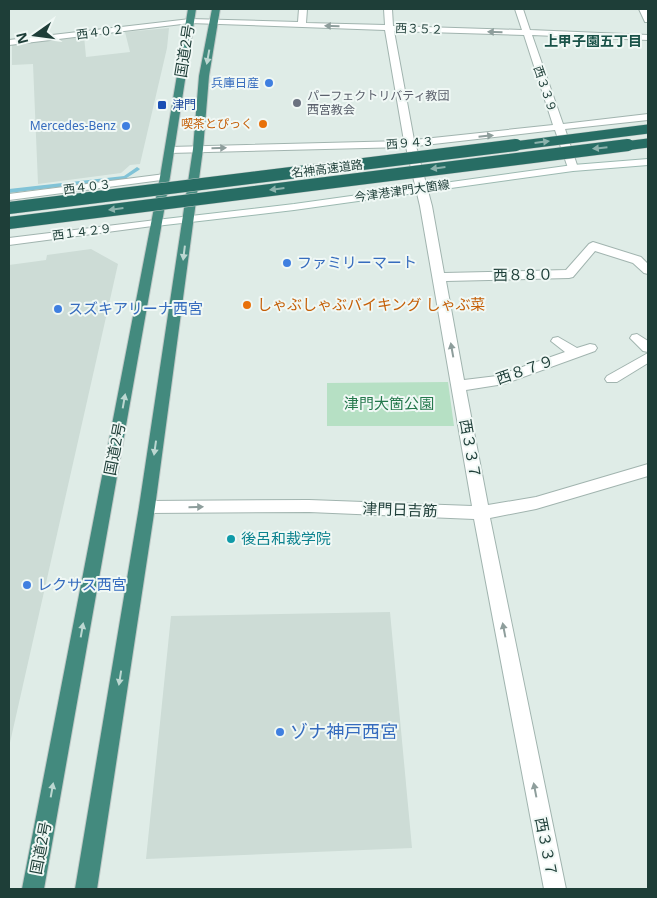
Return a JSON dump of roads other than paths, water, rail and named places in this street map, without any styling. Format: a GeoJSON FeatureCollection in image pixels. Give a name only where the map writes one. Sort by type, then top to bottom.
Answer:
{"type":"FeatureCollection","features":[{"type":"Feature","properties":{"kind":"highway","name":"国道2号"},"geometry":{"type":"LineString","coordinates":[[34,889],[170,150],[191,15]]}},
{"type":"Feature","properties":{"kind":"highway","name":"国道2号"},"geometry":{"type":"LineString","coordinates":[[86,889],[147,507],[198,149],[204,76],[215,16]]}},
{"type":"Feature","properties":{"kind":"highway","name":"名神高速道路"},"geometry":{"type":"LineString","coordinates":[[9,208],[648,129]]}},
{"type":"Feature","properties":{"kind":"highway","name":"名神高速道路"},"geometry":{"type":"LineString","coordinates":[[9,223],[578,151],[648,144]]}},
{"type":"Feature","properties":{"kind":"street"},"geometry":{"type":"LineString","coordinates":[[302,25],[303,9]]}},
{"type":"Feature","properties":{"kind":"street","name":"西３３７"},"geometry":{"type":"LineString","coordinates":[[388,9],[389,27],[410,144],[422,188],[481,513],[555,889]]}},
{"type":"Feature","properties":{"kind":"street","name":"西３３９"},"geometry":{"type":"LineString","coordinates":[[519,9],[558,128],[574,168]]}},
{"type":"Feature","properties":{"kind":"street"},"geometry":{"type":"LineString","coordinates":[[643,9],[648,20]]}},
{"type":"Feature","properties":{"kind":"street","name":"西３５２"},"geometry":{"type":"LineString","coordinates":[[191,15],[302,25],[648,37]]}},
{"type":"Feature","properties":{"kind":"street","name":"西４０２"},"geometry":{"type":"LineString","coordinates":[[9,43],[191,15]]}},
{"type":"Feature","properties":{"kind":"street","name":"西９４３"},"geometry":{"type":"LineString","coordinates":[[170,150],[410,144],[648,117]]}},
{"type":"Feature","properties":{"kind":"street","name":"今津港津門大箇線"},"geometry":{"type":"LineString","coordinates":[[156,223],[294,207],[574,168],[648,162]]}},
{"type":"Feature","properties":{"kind":"street","name":"西４０３"},"geometry":{"type":"LineString","coordinates":[[9,197],[165,177]]}},
{"type":"Feature","properties":{"kind":"street","name":"西１４２９"},"geometry":{"type":"LineString","coordinates":[[9,242],[156,223]]}},
{"type":"Feature","properties":{"kind":"street","name":"西８８０"},"geometry":{"type":"LineString","coordinates":[[439,277],[569,274],[593,246],[637,260],[648,270]]}},
{"type":"Feature","properties":{"kind":"street"},"geometry":{"type":"LineString","coordinates":[[612,379],[647,357],[637,338]]}},
{"type":"Feature","properties":{"kind":"street"},"geometry":{"type":"LineString","coordinates":[[558,341],[576,353]]}},
{"type":"Feature","properties":{"kind":"street","name":"西８７９"},"geometry":{"type":"LineString","coordinates":[[458,386],[499,381],[590,348]]}},
{"type":"Feature","properties":{"kind":"street","name":"津門日吉筋"},"geometry":{"type":"LineString","coordinates":[[147,507],[309,506],[481,513],[536,503],[648,470]]}},
{"type":"Feature","properties":{"kind":"waterway"},"geometry":{"type":"LineString","coordinates":[[9,191],[125,177],[137,169]]}},
{"type":"Feature","properties":{"kind":"place","name":"兵庫日産"},"geometry":{"type":"Point","coordinates":[269,83]}},
{"type":"Feature","properties":{"kind":"place","name":"パーフェクトリバティ教団 西宮教会"},"geometry":{"type":"Point","coordinates":[297,103]}},
{"type":"Feature","properties":{"kind":"place","name":"津門"},"geometry":{"type":"Point","coordinates":[162,105]}},
{"type":"Feature","properties":{"kind":"place","name":"喫茶とぴっく"},"geometry":{"type":"Point","coordinates":[263,124]}},
{"type":"Feature","properties":{"kind":"place","name":"Mercedes-Benz"},"geometry":{"type":"Point","coordinates":[126,126]}},
{"type":"Feature","properties":{"kind":"place","name":"ファミリーマート"},"geometry":{"type":"Point","coordinates":[287,263]}},
{"type":"Feature","properties":{"kind":"place","name":"しゃぶしゃぶバイキング しゃぶ菜"},"geometry":{"type":"Point","coordinates":[247,305]}},
{"type":"Feature","properties":{"kind":"place","name":"スズキアリーナ西宮"},"geometry":{"type":"Point","coordinates":[58,309]}},
{"type":"Feature","properties":{"kind":"place","name":"後呂和裁学院"},"geometry":{"type":"Point","coordinates":[231,539]}},
{"type":"Feature","properties":{"kind":"place","name":"レクサス西宮"},"geometry":{"type":"Point","coordinates":[27,585]}},
{"type":"Feature","properties":{"kind":"place","name":"ゾナ神戸西宮"},"geometry":{"type":"Point","coordinates":[280,732]}},
{"type":"Feature","properties":{"kind":"district","name":"上甲子園五丁目"},"geometry":{"type":"Point","coordinates":[593,41]}},
{"type":"Feature","properties":{"kind":"park label","name":"津門大箇公園"},"geometry":{"type":"Point","coordinates":[389,404]}}]}
